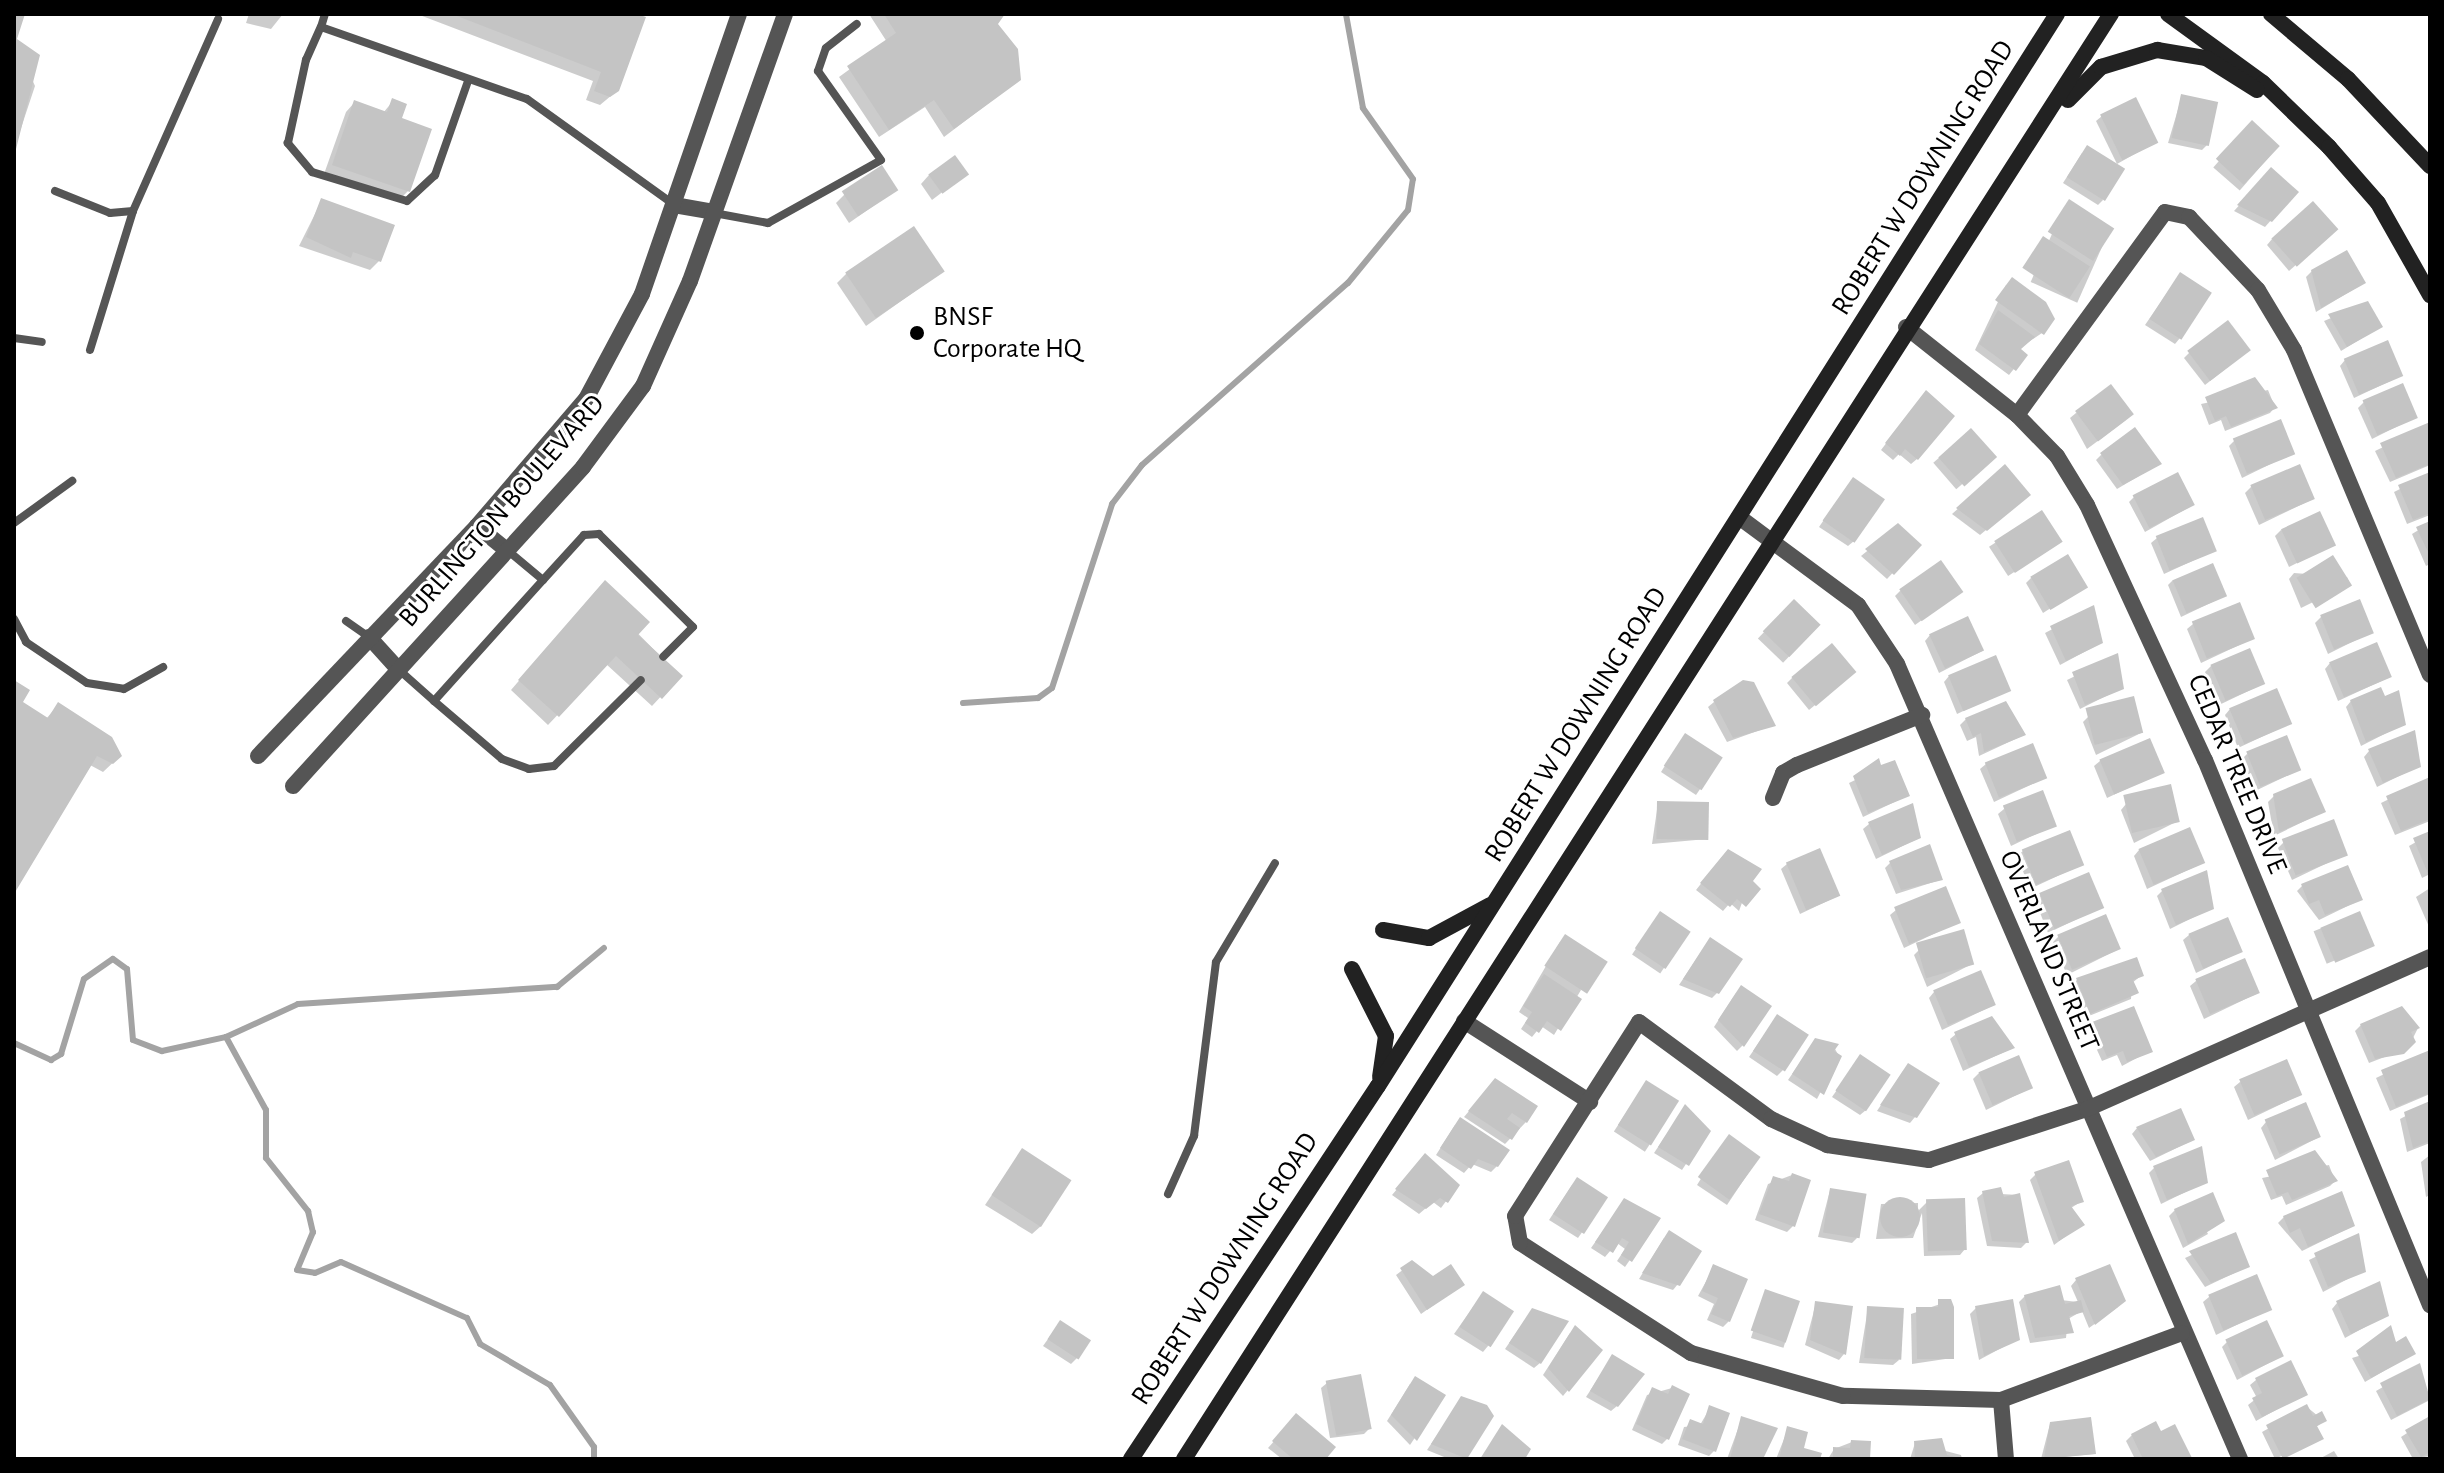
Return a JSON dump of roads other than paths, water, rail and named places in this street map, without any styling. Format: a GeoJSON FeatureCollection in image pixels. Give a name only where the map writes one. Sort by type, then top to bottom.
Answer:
{"type":"FeatureCollection","features":[{"type":"Feature","properties":{"kind":"main road","name":"ROBERT W DOWNING ROAD"},"geometry":{"type":"LineString","coordinates":[[1131,1459],[1378,1086],[2057,14]]}},
{"type":"Feature","properties":{"kind":"main road"},"geometry":{"type":"LineString","coordinates":[[1184,1459],[1771,536],[1906,327],[1997,196],[2111,14]]}},
{"type":"Feature","properties":{"kind":"main road"},"geometry":{"type":"LineString","coordinates":[[2168,14],[2293,111],[2378,203],[2430,295]]}},
{"type":"Feature","properties":{"kind":"main road"},"geometry":{"type":"LineString","coordinates":[[2271,14],[2348,79],[2430,166]]}},
{"type":"Feature","properties":{"kind":"main road"},"geometry":{"type":"LineString","coordinates":[[1997,196],[2014,187],[2086,78],[2136,52],[2206,58],[2293,111]]}},
{"type":"Feature","properties":{"kind":"main road"},"geometry":{"type":"LineString","coordinates":[[1383,930],[1429,938],[1495,902]]}},
{"type":"Feature","properties":{"kind":"main road"},"geometry":{"type":"LineString","coordinates":[[1352,969],[1386,1036],[1378,1086]]}},
{"type":"Feature","properties":{"kind":"street","name":"BURLINGTON BOULEVARD"},"geometry":{"type":"LineString","coordinates":[[258,756],[550,445],[615,352],[674,205],[739,14]]}},
{"type":"Feature","properties":{"kind":"street","name":"BURLINGTON BOULEVARD"},"geometry":{"type":"LineString","coordinates":[[293,786],[609,435],[643,386],[713,212],[785,14]]}},
{"type":"Feature","properties":{"kind":"street"},"geometry":{"type":"LineString","coordinates":[[674,205],[713,212]]}},
{"type":"Feature","properties":{"kind":"street"},"geometry":{"type":"LineString","coordinates":[[2017,415],[2165,212],[2189,217],[2258,290],[2294,350],[2430,675]]}},
{"type":"Feature","properties":{"kind":"street","name":"CEDAR TREE DRIVE"},"geometry":{"type":"LineString","coordinates":[[1906,327],[2017,415],[2057,456],[2087,505],[2205,760],[2430,1305]]}},
{"type":"Feature","properties":{"kind":"street","name":"OVERLAND STREET"},"geometry":{"type":"LineString","coordinates":[[1739,517],[1771,536],[1858,605],[1922,715],[2182,1333],[2240,1459]]}},
{"type":"Feature","properties":{"kind":"street"},"geometry":{"type":"LineString","coordinates":[[477,526],[507,550]]}},
{"type":"Feature","properties":{"kind":"street"},"geometry":{"type":"LineString","coordinates":[[369,637],[398,669]]}},
{"type":"Feature","properties":{"kind":"street"},"geometry":{"type":"LineString","coordinates":[[1773,798],[1783,773],[1797,765],[1922,715]]}},
{"type":"Feature","properties":{"kind":"street"},"geometry":{"type":"LineString","coordinates":[[2182,1333],[2001,1400],[1843,1396],[1765,1379],[1691,1353],[1520,1243],[1515,1216],[1639,1022],[1771,1119],[1827,1145],[1884,1158],[1965,1153],[2087,1109],[2430,957]]}},
{"type":"Feature","properties":{"kind":"street"},"geometry":{"type":"LineString","coordinates":[[1464,1021],[1590,1102]]}},
{"type":"Feature","properties":{"kind":"street"},"geometry":{"type":"LineString","coordinates":[[2001,1400],[2006,1459]]}},
{"type":"Feature","properties":{"kind":"lane"},"geometry":{"type":"LineString","coordinates":[[325,14],[306,60],[288,143],[312,172],[407,201],[435,175],[468,81]]}},
{"type":"Feature","properties":{"kind":"lane"},"geometry":{"type":"LineString","coordinates":[[90,350],[133,211],[218,19]]}},
{"type":"Feature","properties":{"kind":"lane"},"geometry":{"type":"LineString","coordinates":[[713,212],[768,223],[881,160],[818,71],[826,48],[857,24]]}},
{"type":"Feature","properties":{"kind":"lane"},"geometry":{"type":"LineString","coordinates":[[321,27],[468,81],[527,99],[674,205]]}},
{"type":"Feature","properties":{"kind":"lane"},"geometry":{"type":"LineString","coordinates":[[55,191],[110,213],[133,211]]}},
{"type":"Feature","properties":{"kind":"lane"},"geometry":{"type":"LineString","coordinates":[[14,338],[42,342]]}},
{"type":"Feature","properties":{"kind":"lane"},"geometry":{"type":"LineString","coordinates":[[14,523],[72,481]]}},
{"type":"Feature","properties":{"kind":"lane"},"geometry":{"type":"LineString","coordinates":[[434,701],[584,535],[599,534],[693,627],[663,657]]}},
{"type":"Feature","properties":{"kind":"lane"},"geometry":{"type":"LineString","coordinates":[[507,550],[543,580]]}},
{"type":"Feature","properties":{"kind":"lane"},"geometry":{"type":"LineString","coordinates":[[14,619],[26,642],[87,683],[124,689],[163,667]]}},
{"type":"Feature","properties":{"kind":"lane"},"geometry":{"type":"LineString","coordinates":[[346,621],[369,637]]}},
{"type":"Feature","properties":{"kind":"lane"},"geometry":{"type":"LineString","coordinates":[[398,669],[502,759],[529,769],[554,766],[641,680]]}},
{"type":"Feature","properties":{"kind":"lane"},"geometry":{"type":"LineString","coordinates":[[1168,1194],[1194,1136],[1216,962],[1275,863]]}},
{"type":"Feature","properties":{"kind":"waterway"},"geometry":{"type":"LineString","coordinates":[[963,703],[1038,698],[1052,688],[1112,504],[1142,465],[1348,283],[1408,210],[1413,179],[1363,108],[1346,14]]}},
{"type":"Feature","properties":{"kind":"waterway"},"geometry":{"type":"LineString","coordinates":[[14,1043],[51,1060],[61,1054],[84,979],[113,959],[127,969],[133,1040],[162,1051],[226,1037],[298,1004],[557,987],[604,948]]}},
{"type":"Feature","properties":{"kind":"waterway"},"geometry":{"type":"LineString","coordinates":[[226,1037],[266,1110],[266,1158],[308,1211],[313,1232],[297,1270],[315,1273],[341,1262],[467,1318],[480,1344],[550,1385],[594,1447],[594,1459]]}},
{"type":"Feature","properties":{"kind":"place","name":"BNSF Corporate HQ"},"geometry":{"type":"Point","coordinates":[917,333]}}]}
